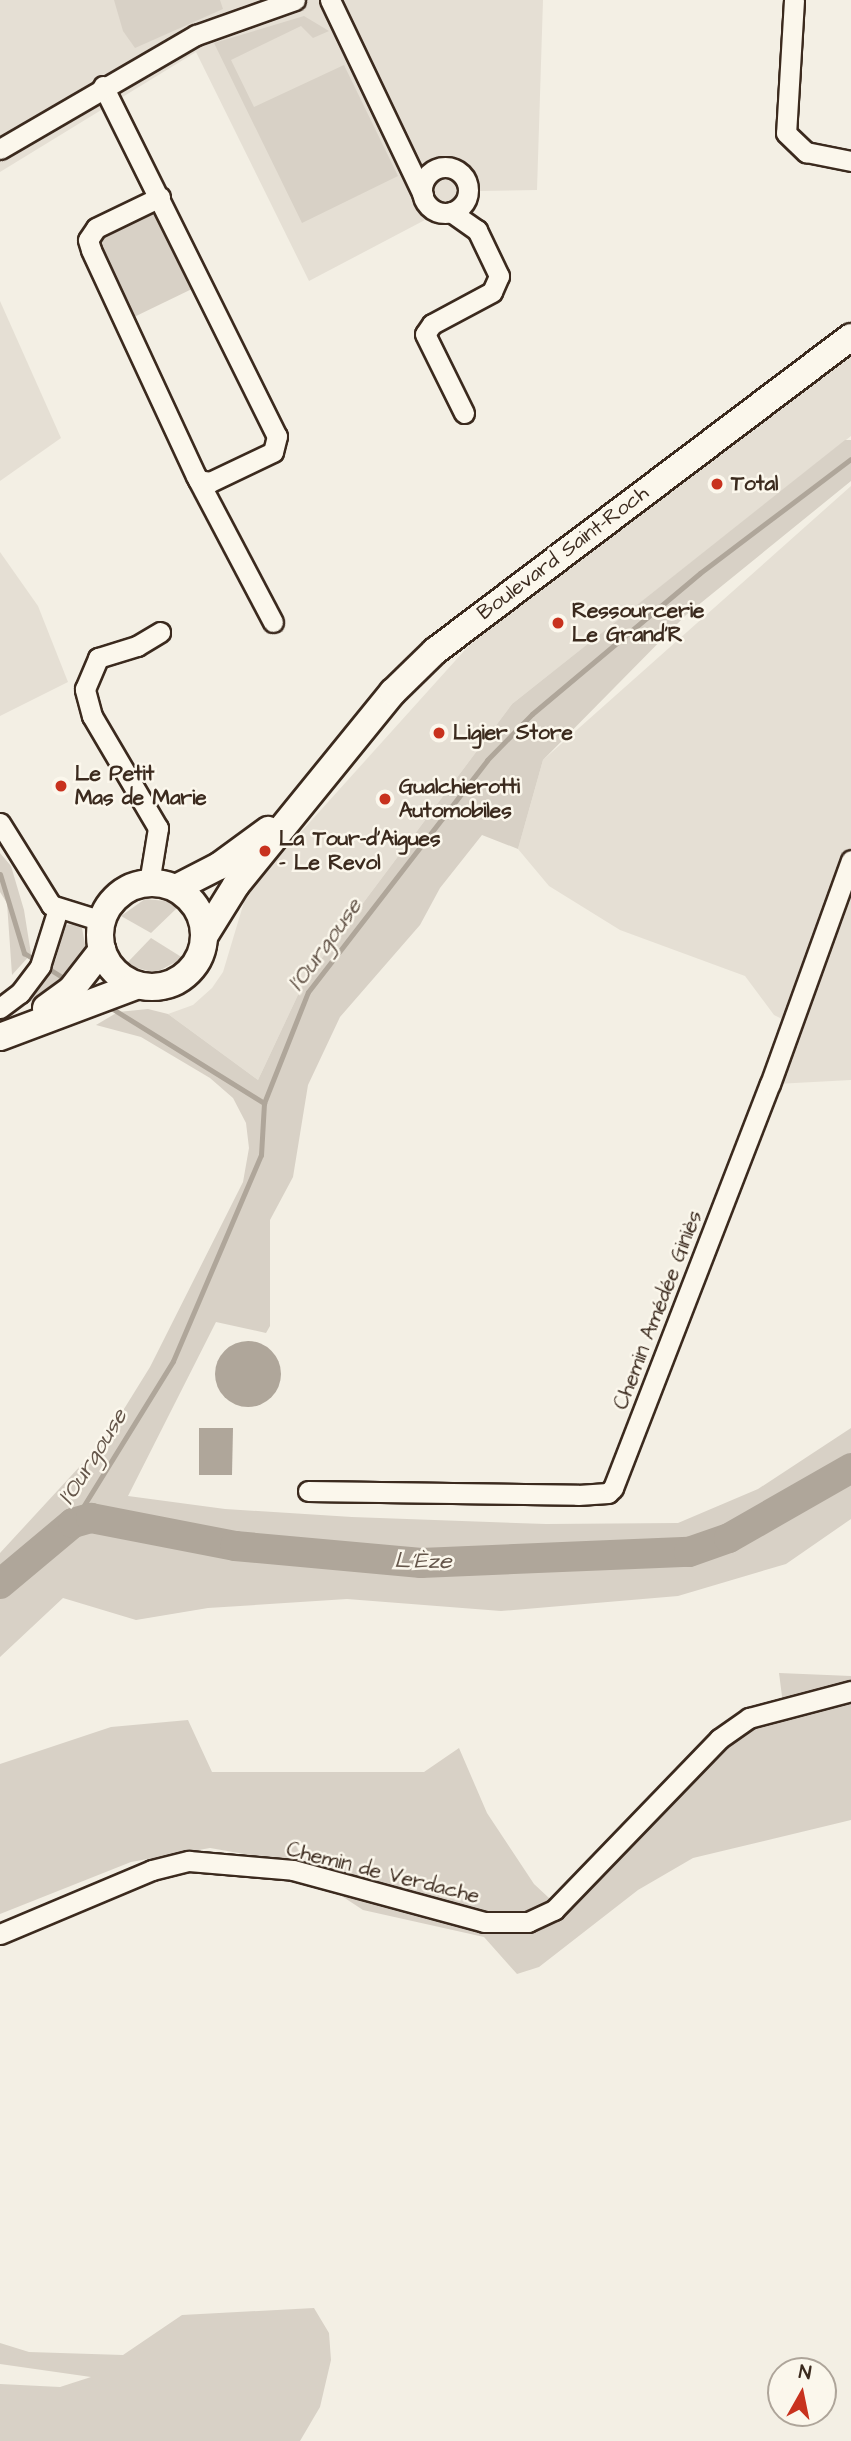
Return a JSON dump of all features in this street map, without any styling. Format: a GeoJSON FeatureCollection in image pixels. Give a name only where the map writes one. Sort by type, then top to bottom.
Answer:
{"type":"FeatureCollection","features":[{"type":"Feature","properties":{"kind":"main road","name":"Boulevard Saint-Roch"},"geometry":{"type":"LineString","coordinates":[[205,934],[236,885],[393,692],[435,651],[851,337]]}},
{"type":"Feature","properties":{"kind":"main road","name":"Boulevard Saint-Roch"},"geometry":{"type":"LineString","coordinates":[[176,888],[219,866],[304,802]]}},
{"type":"Feature","properties":{"kind":"main road"},"geometry":{"type":"LineString","coordinates":[[149,883],[176,888],[197,907],[205,934],[195,965],[184,976],[154,987],[138,985],[122,978],[102,950],[102,920],[125,890],[149,883]]}},
{"type":"Feature","properties":{"kind":"main road"},"geometry":{"type":"LineString","coordinates":[[7,1034],[71,990],[102,950]]}},
{"type":"Feature","properties":{"kind":"main road"},"geometry":{"type":"LineString","coordinates":[[7,1034],[138,985]]}},
{"type":"Feature","properties":{"kind":"street"},"geometry":{"type":"LineString","coordinates":[[0,149],[103,86],[197,35],[295,0]]}},
{"type":"Feature","properties":{"kind":"street"},"geometry":{"type":"LineString","coordinates":[[330,0],[423,195],[436,211],[451,212],[477,230],[499,276],[492,292],[432,324],[425,334],[464,413]]}},
{"type":"Feature","properties":{"kind":"street"},"geometry":{"type":"LineString","coordinates":[[794,0],[785,112],[790,139],[806,152],[851,161]]}},
{"type":"Feature","properties":{"kind":"street"},"geometry":{"type":"LineString","coordinates":[[103,86],[278,440],[273,452],[211,482],[198,480]]}},
{"type":"Feature","properties":{"kind":"street"},"geometry":{"type":"LineString","coordinates":[[423,195],[429,174],[442,167],[457,170],[468,190],[463,204],[451,212]]}},
{"type":"Feature","properties":{"kind":"street"},"geometry":{"type":"LineString","coordinates":[[160,197],[96,228],[89,240],[198,480],[273,622]]}},
{"type":"Feature","properties":{"kind":"street"},"geometry":{"type":"LineString","coordinates":[[149,883],[158,828],[92,716],[85,689],[98,658],[137,646],[160,632]]}},
{"type":"Feature","properties":{"kind":"street"},"geometry":{"type":"LineString","coordinates":[[0,823],[38,888],[58,909],[102,920]]}},
{"type":"Feature","properties":{"kind":"street","name":"Chemin Amédée Giniès"},"geometry":{"type":"LineString","coordinates":[[309,1491],[578,1495],[608,1493],[613,1488],[770,1084],[851,860]]}},
{"type":"Feature","properties":{"kind":"street"},"geometry":{"type":"LineString","coordinates":[[0,1008],[20,993],[40,966],[58,909]]}},
{"type":"Feature","properties":{"kind":"street","name":"Chemin de Verdache"},"geometry":{"type":"LineString","coordinates":[[0,1934],[152,1870],[189,1861],[293,1871],[484,1922],[528,1922],[554,1910],[719,1738],[749,1718],[851,1690]]}},
{"type":"Feature","properties":{"kind":"shaded area"},"geometry":{"type":"Polygon","coordinates":[[[0,0],[543,0],[537,190],[480,191],[309,281],[196,52],[0,172],[0,0]]]}},
{"type":"Feature","properties":{"kind":"shaded area"},"geometry":{"type":"Polygon","coordinates":[[[114,0],[220,0],[223,9],[135,48],[123,31],[114,0]]]}},
{"type":"Feature","properties":{"kind":"shaded area"},"geometry":{"type":"Polygon","coordinates":[[[304,16],[329,31],[313,38],[301,26],[231,60],[254,107],[344,65],[398,176],[302,223],[214,43],[304,16]]]}},
{"type":"Feature","properties":{"kind":"shaded area"},"geometry":{"type":"Polygon","coordinates":[[[150,213],[157,213],[196,287],[132,318],[100,249],[101,239],[150,213]]]}},
{"type":"Feature","properties":{"kind":"shaded area"},"geometry":{"type":"Polygon","coordinates":[[[0,301],[61,438],[0,481],[0,301]]]}},
{"type":"Feature","properties":{"kind":"shaded area"},"geometry":{"type":"Polygon","coordinates":[[[851,352],[851,436],[512,704],[304,982],[258,1080],[168,1014],[193,1005],[212,988],[223,972],[247,892],[473,641],[851,352]]]}},
{"type":"Feature","properties":{"kind":"shaded area"},"geometry":{"type":"Polygon","coordinates":[[[845,440],[851,440],[851,481],[686,615],[543,760],[518,849],[482,835],[440,888],[420,925],[340,1017],[308,1085],[293,1177],[270,1220],[270,1326],[266,1333],[216,1322],[128,1496],[225,1509],[352,1517],[546,1524],[678,1523],[758,1489],[851,1428],[851,1519],[786,1564],[678,1596],[501,1611],[347,1599],[208,1608],[136,1620],[63,1598],[0,1657],[0,1553],[106,1438],[150,1367],[243,1182],[249,1148],[246,1123],[233,1098],[210,1078],[141,1037],[96,1025],[118,1012],[148,1009],[168,1014],[258,1080],[304,982],[512,704],[845,440]]]}},
{"type":"Feature","properties":{"kind":"shaded area"},"geometry":{"type":"Polygon","coordinates":[[[851,486],[851,1080],[776,1084],[794,1025],[774,1015],[745,976],[620,930],[549,886],[518,849],[543,760],[851,486]]]}},
{"type":"Feature","properties":{"kind":"shaded area"},"geometry":{"type":"Polygon","coordinates":[[[0,552],[38,606],[68,682],[0,716],[0,552]]]}},
{"type":"Feature","properties":{"kind":"shaded area"},"geometry":{"type":"Polygon","coordinates":[[[0,853],[11,866],[24,910],[31,954],[12,975],[7,903],[0,892],[0,853]]]}},
{"type":"Feature","properties":{"kind":"shaded area"},"geometry":{"type":"Polygon","coordinates":[[[145,899],[166,901],[177,908],[151,933],[121,916],[145,899]]]}},
{"type":"Feature","properties":{"kind":"shaded area"},"geometry":{"type":"Polygon","coordinates":[[[77,924],[82,928],[86,950],[74,972],[29,1003],[56,959],[63,925],[77,924]]]}},
{"type":"Feature","properties":{"kind":"shaded area"},"geometry":{"type":"Polygon","coordinates":[[[151,938],[183,958],[155,973],[127,963],[151,938]]]}},
{"type":"Feature","properties":{"kind":"shaded area"},"geometry":{"type":"Polygon","coordinates":[[[248,1341],[261,1344],[271,1351],[278,1361],[281,1374],[278,1387],[271,1397],[261,1404],[248,1407],[235,1404],[225,1397],[218,1387],[215,1374],[218,1361],[225,1351],[235,1344],[248,1341]]]}},
{"type":"Feature","properties":{"kind":"shaded area"},"geometry":{"type":"Polygon","coordinates":[[[199,1428],[233,1428],[232,1475],[199,1475],[199,1428]]]}},
{"type":"Feature","properties":{"kind":"shaded area"},"geometry":{"type":"Polygon","coordinates":[[[779,1673],[851,1676],[851,1820],[693,1858],[638,1890],[539,1967],[517,1974],[484,1937],[363,1910],[290,1862],[210,1848],[131,1862],[0,1914],[0,1764],[111,1727],[188,1720],[212,1772],[424,1772],[459,1748],[487,1813],[534,1884],[563,1911],[741,1730],[784,1712],[779,1673]]]}},
{"type":"Feature","properties":{"kind":"shaded area"},"geometry":{"type":"Polygon","coordinates":[[[314,2308],[329,2333],[331,2360],[320,2407],[300,2441],[0,2441],[0,2384],[60,2387],[91,2377],[0,2364],[0,2343],[29,2352],[123,2355],[182,2315],[314,2308]]]}},
{"type":"Feature","properties":{"kind":"waterway","name":"l'Ourgouse"},"geometry":{"type":"LineString","coordinates":[[73,1523],[173,1361],[261,1155],[264,1103],[308,992],[487,760],[532,714],[700,573],[851,459]]}},
{"type":"Feature","properties":{"kind":"waterway"},"geometry":{"type":"LineString","coordinates":[[0,874],[24,953],[37,961]]}},
{"type":"Feature","properties":{"kind":"waterway"},"geometry":{"type":"LineString","coordinates":[[46,967],[67,980]]}},
{"type":"Feature","properties":{"kind":"waterway"},"geometry":{"type":"LineString","coordinates":[[108,1006],[264,1103]]}},
{"type":"Feature","properties":{"kind":"waterway","name":"L'Èze"},"geometry":{"type":"LineString","coordinates":[[0,1584],[73,1523],[91,1518],[235,1546],[421,1563],[689,1552],[729,1538],[851,1468]]}},
{"type":"Feature","properties":{"kind":"place","name":"Total"},"geometry":{"type":"Point","coordinates":[717,484]}},
{"type":"Feature","properties":{"kind":"place","name":"Ressourcerie Le Grand'R"},"geometry":{"type":"Point","coordinates":[558,623]}},
{"type":"Feature","properties":{"kind":"place","name":"Ligier Store"},"geometry":{"type":"Point","coordinates":[439,733]}},
{"type":"Feature","properties":{"kind":"place","name":"Le Petit Mas de Marie"},"geometry":{"type":"Point","coordinates":[61,786]}},
{"type":"Feature","properties":{"kind":"place","name":"Gualchierotti Automobiles"},"geometry":{"type":"Point","coordinates":[385,799]}},
{"type":"Feature","properties":{"kind":"place","name":"La Tour-d'Aigues - Le Revol"},"geometry":{"type":"Point","coordinates":[265,851]}}]}
